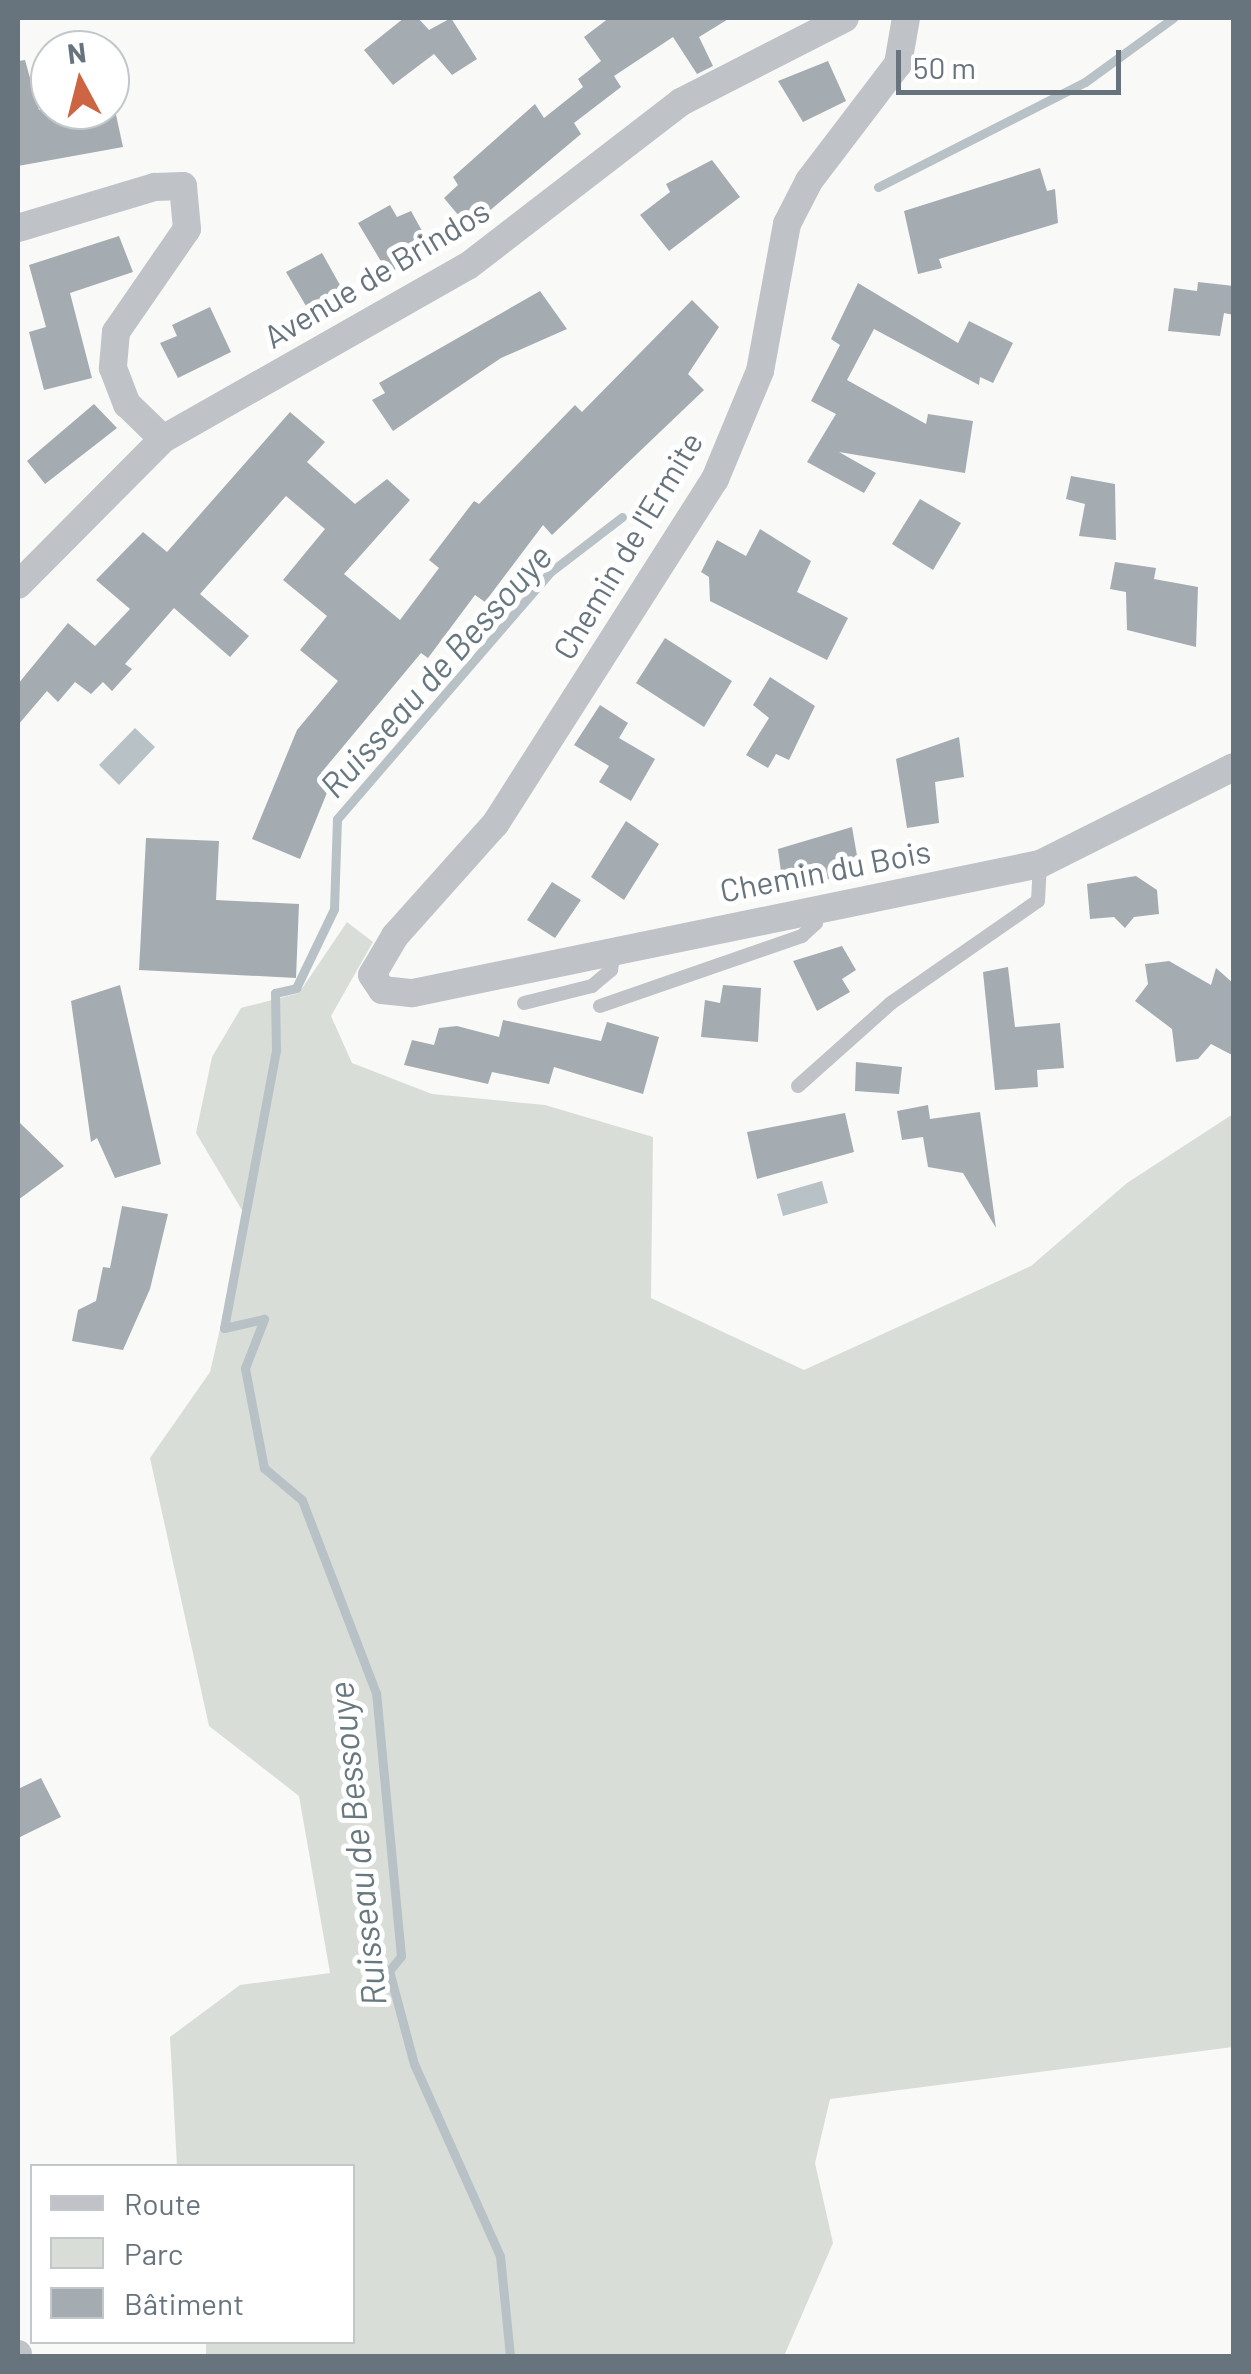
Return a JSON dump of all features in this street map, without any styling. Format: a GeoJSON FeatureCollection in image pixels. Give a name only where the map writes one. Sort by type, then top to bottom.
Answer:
{"type":"FeatureCollection","features":[{"type":"Feature","properties":{"kind":"street","name":"Avenue de Brindos"},"geometry":{"type":"LineString","coordinates":[[18,585],[164,439],[468,266],[680,102],[844,18]]}},
{"type":"Feature","properties":{"kind":"street","name":"Chemin de l'Ermite"},"geometry":{"type":"LineString","coordinates":[[413,993],[382,990],[372,975],[395,936],[495,824],[715,479],[760,371],[787,224],[808,181],[898,64],[906,18]]}},
{"type":"Feature","properties":{"kind":"street"},"geometry":{"type":"LineString","coordinates":[[18,228],[154,186],[183,186],[187,229],[116,332],[113,368],[126,404],[164,439]]}},
{"type":"Feature","properties":{"kind":"street","name":"Chemin du Bois"},"geometry":{"type":"LineString","coordinates":[[413,993],[816,907],[1040,864],[1234,768]]}},
{"type":"Feature","properties":{"kind":"lane"},"geometry":{"type":"LineString","coordinates":[[798,1086],[891,1004],[1038,901],[1040,864]]}},
{"type":"Feature","properties":{"kind":"lane"},"geometry":{"type":"LineString","coordinates":[[600,1006],[802,936],[816,923],[816,907]]}},
{"type":"Feature","properties":{"kind":"lane"},"geometry":{"type":"LineString","coordinates":[[524,1004],[592,986],[610,970],[614,949]]}},
{"type":"Feature","properties":{"kind":"green space"},"geometry":{"type":"Polygon","coordinates":[[[347,922],[373,942],[331,1016],[352,1063],[432,1094],[545,1105],[653,1137],[651,1298],[804,1370],[1031,1266],[1127,1183],[1233,1114],[1233,2047],[830,2099],[815,2163],[833,2243],[784,2356],[206,2356],[206,2344],[355,2344],[355,2164],[177,2164],[170,2037],[240,1985],[330,1973],[299,1796],[209,1726],[150,1458],[210,1372],[246,1217],[196,1133],[212,1057],[241,1008],[299,993],[347,922]]]}},
{"type":"Feature","properties":{"kind":"shaded area"},"geometry":{"type":"Polygon","coordinates":[[[135,728],[155,747],[119,785],[99,765],[135,728]]]}},
{"type":"Feature","properties":{"kind":"shaded area"},"geometry":{"type":"Polygon","coordinates":[[[822,1181],[828,1203],[783,1216],[777,1194],[822,1181]]]}},
{"type":"Feature","properties":{"kind":"building"},"geometry":{"type":"Polygon","coordinates":[[[404,18],[418,18],[429,30],[451,18],[477,59],[452,75],[434,54],[393,85],[364,50],[404,18]]]}},
{"type":"Feature","properties":{"kind":"building"},"geometry":{"type":"Polygon","coordinates":[[[609,18],[730,18],[699,37],[713,66],[697,74],[673,37],[614,76],[621,87],[574,123],[581,134],[469,228],[444,198],[458,185],[453,177],[535,104],[544,118],[583,87],[578,79],[601,61],[584,37],[609,18]]]}},
{"type":"Feature","properties":{"kind":"building"},"geometry":{"type":"Polygon","coordinates":[[[25,60],[30,78],[30,130],[119,130],[123,147],[18,166],[18,61],[25,60]]]}},
{"type":"Feature","properties":{"kind":"building"},"geometry":{"type":"Polygon","coordinates":[[[828,61],[846,101],[803,122],[778,81],[828,61]]]}},
{"type":"Feature","properties":{"kind":"building"},"geometry":{"type":"Polygon","coordinates":[[[712,160],[740,197],[669,251],[640,215],[670,192],[666,184],[712,160]]]}},
{"type":"Feature","properties":{"kind":"building"},"geometry":{"type":"Polygon","coordinates":[[[1040,168],[1047,191],[1055,189],[1058,223],[939,259],[942,268],[918,274],[904,211],[1040,168]]]}},
{"type":"Feature","properties":{"kind":"building"},"geometry":{"type":"Polygon","coordinates":[[[390,205],[397,217],[411,211],[432,249],[388,273],[358,223],[390,205]]]}},
{"type":"Feature","properties":{"kind":"building"},"geometry":{"type":"Polygon","coordinates":[[[119,236],[133,272],[70,293],[92,378],[44,390],[29,332],[46,327],[29,265],[119,236]]]}},
{"type":"Feature","properties":{"kind":"building"},"geometry":{"type":"Polygon","coordinates":[[[322,253],[345,294],[309,311],[286,272],[322,253]]]}},
{"type":"Feature","properties":{"kind":"building"},"geometry":{"type":"Polygon","coordinates":[[[1198,282],[1234,286],[1234,315],[1224,313],[1220,336],[1168,331],[1174,288],[1197,291],[1198,282]]]}},
{"type":"Feature","properties":{"kind":"building"},"geometry":{"type":"Polygon","coordinates":[[[858,283],[958,343],[969,321],[1013,343],[993,383],[980,377],[979,385],[874,329],[847,380],[926,424],[928,414],[973,421],[965,473],[839,452],[876,473],[864,493],[807,462],[836,414],[811,401],[840,345],[831,339],[858,283]]]}},
{"type":"Feature","properties":{"kind":"building"},"geometry":{"type":"Polygon","coordinates":[[[540,291],[567,329],[501,358],[393,431],[372,400],[385,393],[379,383],[540,291]]]}},
{"type":"Feature","properties":{"kind":"building"},"geometry":{"type":"Polygon","coordinates":[[[692,300],[719,327],[688,374],[704,390],[552,535],[543,525],[485,602],[475,595],[428,658],[421,653],[321,773],[333,778],[300,859],[252,839],[297,730],[338,681],[300,650],[327,616],[283,580],[325,529],[286,496],[200,594],[249,636],[230,657],[174,608],[125,664],[132,669],[112,691],[103,682],[91,694],[75,682],[58,702],[47,691],[18,725],[18,684],[68,623],[95,646],[130,609],[96,580],[143,532],[167,552],[290,412],[325,442],[307,462],[355,504],[387,479],[410,500],[344,574],[400,620],[439,568],[429,560],[474,501],[479,504],[575,405],[582,412],[692,300]]]}},
{"type":"Feature","properties":{"kind":"building"},"geometry":{"type":"Polygon","coordinates":[[[210,307],[231,352],[178,378],[160,343],[177,336],[172,325],[210,307]]]}},
{"type":"Feature","properties":{"kind":"building"},"geometry":{"type":"Polygon","coordinates":[[[94,404],[117,428],[45,484],[27,461],[94,404]]]}},
{"type":"Feature","properties":{"kind":"building"},"geometry":{"type":"Polygon","coordinates":[[[1071,476],[1115,484],[1116,540],[1079,536],[1085,504],[1066,499],[1071,476]]]}},
{"type":"Feature","properties":{"kind":"building"},"geometry":{"type":"Polygon","coordinates":[[[920,499],[961,523],[933,570],[892,544],[920,499]]]}},
{"type":"Feature","properties":{"kind":"building"},"geometry":{"type":"Polygon","coordinates":[[[760,529],[811,561],[797,592],[848,618],[827,660],[710,601],[709,577],[701,572],[717,540],[746,556],[760,529]]]}},
{"type":"Feature","properties":{"kind":"building"},"geometry":{"type":"Polygon","coordinates":[[[1115,562],[1156,568],[1154,579],[1198,587],[1196,647],[1127,630],[1126,592],[1110,589],[1115,562]]]}},
{"type":"Feature","properties":{"kind":"building"},"geometry":{"type":"Polygon","coordinates":[[[665,638],[732,681],[704,727],[636,683],[665,638]]]}},
{"type":"Feature","properties":{"kind":"building"},"geometry":{"type":"Polygon","coordinates":[[[770,677],[815,706],[789,760],[776,754],[768,768],[746,755],[769,718],[753,705],[770,677]]]}},
{"type":"Feature","properties":{"kind":"building"},"geometry":{"type":"Polygon","coordinates":[[[600,705],[628,723],[619,738],[655,759],[631,801],[599,782],[609,766],[574,745],[600,705]]]}},
{"type":"Feature","properties":{"kind":"building"},"geometry":{"type":"Polygon","coordinates":[[[959,737],[964,777],[935,782],[939,823],[907,828],[896,759],[959,737]]]}},
{"type":"Feature","properties":{"kind":"building"},"geometry":{"type":"Polygon","coordinates":[[[626,821],[659,844],[624,900],[591,877],[626,821]]]}},
{"type":"Feature","properties":{"kind":"building"},"geometry":{"type":"Polygon","coordinates":[[[852,827],[860,873],[783,888],[778,849],[852,827]]]}},
{"type":"Feature","properties":{"kind":"building"},"geometry":{"type":"Polygon","coordinates":[[[146,838],[219,841],[216,900],[299,904],[296,978],[139,970],[146,838]]]}},
{"type":"Feature","properties":{"kind":"building"},"geometry":{"type":"Polygon","coordinates":[[[1136,876],[1157,890],[1159,914],[1134,917],[1125,928],[1114,917],[1090,919],[1087,884],[1136,876]]]}},
{"type":"Feature","properties":{"kind":"building"},"geometry":{"type":"Polygon","coordinates":[[[552,882],[581,900],[555,938],[527,920],[552,882]]]}},
{"type":"Feature","properties":{"kind":"building"},"geometry":{"type":"Polygon","coordinates":[[[842,946],[856,970],[842,979],[850,992],[817,1011],[793,961],[842,946]]]}},
{"type":"Feature","properties":{"kind":"building"},"geometry":{"type":"Polygon","coordinates":[[[1169,961],[1211,985],[1216,968],[1234,984],[1234,1056],[1211,1044],[1198,1059],[1176,1062],[1172,1029],[1135,1001],[1148,984],[1145,964],[1169,961]]]}},
{"type":"Feature","properties":{"kind":"building"},"geometry":{"type":"Polygon","coordinates":[[[1008,967],[1015,1027],[1060,1023],[1064,1068],[1037,1070],[1038,1087],[995,1090],[983,972],[1008,967]]]}},
{"type":"Feature","properties":{"kind":"building"},"geometry":{"type":"Polygon","coordinates":[[[120,985],[161,1164],[115,1178],[97,1138],[91,1142],[71,1001],[120,985]]]}},
{"type":"Feature","properties":{"kind":"building"},"geometry":{"type":"Polygon","coordinates":[[[723,985],[761,988],[758,1042],[701,1037],[705,1000],[720,1003],[723,985]]]}},
{"type":"Feature","properties":{"kind":"building"},"geometry":{"type":"Polygon","coordinates":[[[503,1020],[601,1041],[607,1022],[659,1037],[643,1094],[554,1067],[549,1084],[492,1072],[488,1084],[404,1065],[412,1040],[434,1045],[439,1028],[457,1026],[499,1037],[503,1020]]]}},
{"type":"Feature","properties":{"kind":"building"},"geometry":{"type":"Polygon","coordinates":[[[856,1062],[902,1067],[899,1094],[855,1091],[856,1062]]]}},
{"type":"Feature","properties":{"kind":"building"},"geometry":{"type":"Polygon","coordinates":[[[928,1105],[930,1119],[980,1112],[996,1228],[963,1173],[928,1167],[923,1137],[902,1140],[897,1111],[928,1105]]]}},
{"type":"Feature","properties":{"kind":"building"},"geometry":{"type":"Polygon","coordinates":[[[845,1113],[854,1152],[757,1179],[747,1132],[845,1113]]]}},
{"type":"Feature","properties":{"kind":"building"},"geometry":{"type":"Polygon","coordinates":[[[18,1121],[64,1166],[18,1200],[18,1121]]]}},
{"type":"Feature","properties":{"kind":"building"},"geometry":{"type":"Polygon","coordinates":[[[122,1206],[168,1214],[150,1289],[123,1350],[72,1341],[78,1310],[96,1301],[103,1267],[110,1268],[122,1206]]]}},
{"type":"Feature","properties":{"kind":"building"},"geometry":{"type":"Polygon","coordinates":[[[41,1778],[61,1817],[18,1838],[18,1789],[41,1778]]]}},
{"type":"Feature","properties":{"kind":"waterway","name":"Ruisseau de Bessouye"},"geometry":{"type":"LineString","coordinates":[[878,187],[1085,82],[1173,18]]}},
{"type":"Feature","properties":{"kind":"waterway","name":"Ruisseau de Bessouye"},"geometry":{"type":"LineString","coordinates":[[510,2356],[500,2256],[414,2064],[389,1971],[401,1956],[376,1693],[302,1500],[264,1468],[245,1368],[264,1319],[224,1328],[276,1050],[275,993],[296,988],[334,909],[337,819],[549,573],[622,517]]}}]}
